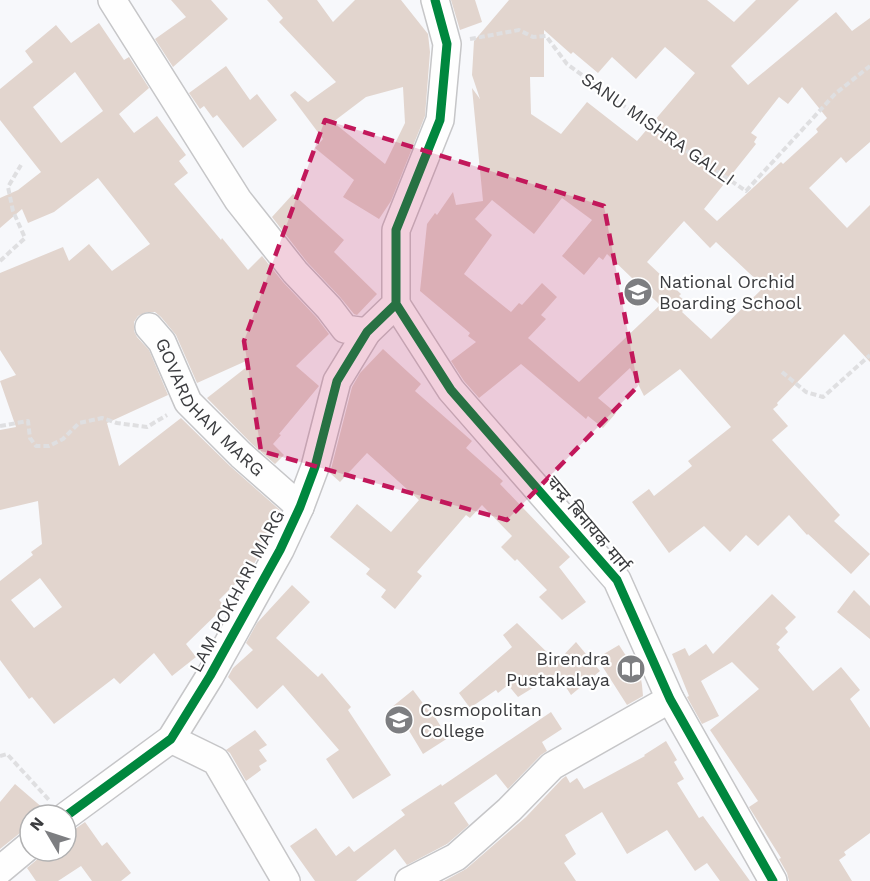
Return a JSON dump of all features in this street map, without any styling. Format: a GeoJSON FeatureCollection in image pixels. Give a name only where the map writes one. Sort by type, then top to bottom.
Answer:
{"type":"FeatureCollection","features":[{"type":"Feature","properties":{"kind":"street"},"geometry":{"type":"LineString","coordinates":[[112,0],[238,200],[345,330],[367,332],[396,304],[396,230],[440,120],[447,44],[435,0]]}},
{"type":"Feature","properties":{"kind":"street","name":"चन्द्र बिनायक मार्ग"},"geometry":{"type":"LineString","coordinates":[[396,304],[451,390],[617,580],[670,699],[773,881]]}},
{"type":"Feature","properties":{"kind":"street","name":"GOVARDHAN MARG"},"geometry":{"type":"LineString","coordinates":[[149,327],[162,342],[188,402],[240,455],[300,507]]}},
{"type":"Feature","properties":{"kind":"street","name":"LAM POKHARI MARG"},"geometry":{"type":"LineString","coordinates":[[73,803],[171,739],[210,676],[280,550],[315,467],[337,381],[367,332]]}},
{"type":"Feature","properties":{"kind":"street"},"geometry":{"type":"LineString","coordinates":[[409,881],[456,857],[509,810],[552,766],[670,699]]}},
{"type":"Feature","properties":{"kind":"street"},"geometry":{"type":"LineString","coordinates":[[171,739],[216,761],[286,881]]}},
{"type":"Feature","properties":{"kind":"street"},"geometry":{"type":"LineString","coordinates":[[0,870],[18,855]]}},
{"type":"Feature","properties":{"kind":"path"},"geometry":{"type":"LineString","coordinates":[[0,261],[25,238],[12,211],[8,186],[21,165]]}},
{"type":"Feature","properties":{"kind":"path"},"geometry":{"type":"LineString","coordinates":[[782,372],[806,392],[823,397],[870,355]]}},
{"type":"Feature","properties":{"kind":"path"},"geometry":{"type":"LineString","coordinates":[[0,426],[27,421],[30,438],[36,446],[49,446],[63,440],[79,423],[102,418],[147,428],[188,402]]}},
{"type":"Feature","properties":{"kind":"path"},"geometry":{"type":"LineString","coordinates":[[0,756],[7,754],[53,803]]}},
{"type":"Feature","properties":{"kind":"highlighted area"},"geometry":{"type":"Polygon","coordinates":[[[325,120],[604,206],[638,386],[507,520],[261,451],[244,341],[325,120]]]}},
{"type":"Feature","properties":{"kind":"building"},"geometry":{"type":"Polygon","coordinates":[[[171,0],[211,0],[228,19],[173,67],[155,39],[186,17],[171,0]]]}},
{"type":"Feature","properties":{"kind":"building"},"geometry":{"type":"Polygon","coordinates":[[[267,0],[317,0],[333,22],[355,0],[401,0],[428,34],[430,52],[425,116],[391,201],[379,219],[343,197],[354,180],[315,148],[323,139],[290,95],[295,91],[308,102],[336,82],[279,22],[283,18],[267,0]],[[403,87],[366,97],[333,122],[385,164],[405,123],[403,87]]]}},
{"type":"Feature","properties":{"kind":"building"},"geometry":{"type":"Polygon","coordinates":[[[451,0],[475,0],[482,22],[460,30],[451,0]]]}},
{"type":"Feature","properties":{"kind":"building"},"geometry":{"type":"Polygon","coordinates":[[[509,0],[707,0],[734,22],[756,0],[799,0],[731,66],[748,85],[836,12],[852,31],[870,18],[870,142],[846,163],[841,157],[809,188],[847,228],[870,205],[870,362],[844,334],[773,409],[788,426],[772,440],[840,515],[834,521],[870,554],[851,574],[807,535],[789,515],[758,546],[746,535],[730,552],[704,526],[669,553],[632,502],[649,489],[654,496],[692,466],[688,461],[731,427],[680,369],[644,396],[630,368],[598,398],[616,413],[603,428],[588,416],[586,419],[521,364],[479,398],[464,381],[451,361],[476,342],[468,336],[470,333],[420,291],[427,224],[435,213],[437,215],[453,192],[456,205],[483,201],[472,88],[480,99],[472,75],[474,41],[509,0]],[[544,30],[544,77],[530,77],[531,114],[561,134],[587,102],[637,141],[695,73],[665,47],[636,79],[612,57],[598,73],[573,52],[571,54],[544,30]],[[802,87],[788,104],[779,97],[751,133],[757,137],[754,142],[756,144],[704,209],[717,221],[781,162],[783,164],[818,132],[816,129],[827,118],[802,87]],[[562,198],[534,234],[492,200],[475,219],[492,235],[464,274],[511,312],[519,303],[522,305],[542,283],[557,297],[541,315],[546,319],[528,338],[579,382],[660,305],[607,254],[603,260],[599,257],[584,275],[562,256],[592,220],[562,198]],[[684,221],[647,262],[681,294],[679,296],[689,304],[682,312],[711,339],[764,287],[716,242],[710,248],[684,221]]]}},
{"type":"Feature","properties":{"kind":"building"},"geometry":{"type":"Polygon","coordinates":[[[99,23],[124,60],[129,57],[149,88],[119,114],[134,133],[157,116],[186,155],[179,161],[188,173],[174,184],[248,270],[262,256],[329,334],[296,366],[319,386],[273,444],[284,455],[275,464],[207,398],[248,366],[246,361],[197,383],[176,335],[161,317],[155,312],[147,312],[138,316],[134,322],[134,331],[149,350],[168,395],[107,423],[119,466],[181,418],[281,511],[247,576],[245,574],[219,600],[225,606],[186,644],[196,657],[172,676],[154,653],[120,684],[114,678],[54,724],[32,697],[29,699],[0,660],[0,581],[33,555],[31,552],[42,544],[38,501],[0,510],[0,430],[16,427],[0,381],[16,375],[0,350],[0,273],[63,247],[69,261],[89,244],[112,271],[150,244],[98,178],[54,212],[28,223],[22,209],[0,228],[0,198],[18,190],[41,172],[0,120],[0,89],[33,62],[25,51],[56,25],[71,43],[99,23]],[[75,72],[33,107],[61,143],[103,111],[75,72]],[[40,578],[11,600],[34,628],[62,607],[40,578]]]}},
{"type":"Feature","properties":{"kind":"building"},"geometry":{"type":"Polygon","coordinates":[[[226,66],[250,100],[257,94],[277,120],[243,148],[217,115],[213,118],[204,106],[200,109],[189,93],[226,66]]]}},
{"type":"Feature","properties":{"kind":"building"},"geometry":{"type":"Polygon","coordinates":[[[293,194],[344,240],[334,252],[377,294],[357,315],[307,262],[272,217],[293,194]]]}},
{"type":"Feature","properties":{"kind":"building"},"geometry":{"type":"Polygon","coordinates":[[[383,349],[421,384],[415,391],[472,441],[466,448],[503,481],[500,484],[570,557],[559,567],[586,602],[562,620],[539,597],[547,590],[517,559],[515,561],[501,547],[512,536],[482,505],[470,518],[466,515],[417,572],[422,576],[395,609],[381,597],[386,590],[366,574],[370,569],[330,537],[357,504],[391,532],[419,500],[367,453],[340,482],[330,473],[352,387],[360,373],[383,349]]]}},
{"type":"Feature","properties":{"kind":"building"},"geometry":{"type":"Polygon","coordinates":[[[292,585],[310,602],[276,638],[318,677],[322,673],[351,707],[348,710],[391,775],[353,799],[326,759],[339,750],[283,685],[257,709],[228,677],[233,668],[253,650],[246,643],[257,623],[292,585]]]}},
{"type":"Feature","properties":{"kind":"building"},"geometry":{"type":"Polygon","coordinates":[[[854,590],[870,606],[870,639],[837,612],[854,590]]]}},
{"type":"Feature","properties":{"kind":"building"},"geometry":{"type":"Polygon","coordinates":[[[772,594],[796,617],[785,628],[788,632],[776,644],[780,647],[778,650],[813,691],[841,667],[860,690],[850,699],[870,728],[870,833],[844,852],[846,855],[839,860],[852,881],[789,881],[779,859],[781,858],[749,807],[758,801],[710,730],[759,689],[732,662],[701,681],[719,716],[702,724],[687,697],[689,696],[672,654],[685,648],[689,656],[706,644],[713,654],[772,594]]]}},
{"type":"Feature","properties":{"kind":"building"},"geometry":{"type":"Polygon","coordinates":[[[517,623],[557,662],[576,642],[600,671],[571,695],[557,673],[518,697],[508,685],[498,693],[496,690],[470,708],[459,693],[512,647],[503,635],[517,623]]]}},
{"type":"Feature","properties":{"kind":"building"},"geometry":{"type":"Polygon","coordinates":[[[619,645],[641,679],[642,685],[643,696],[627,705],[597,658],[619,645]]]}},
{"type":"Feature","properties":{"kind":"building"},"geometry":{"type":"Polygon","coordinates":[[[413,690],[428,710],[430,709],[448,738],[423,754],[392,707],[413,690]]]}},
{"type":"Feature","properties":{"kind":"building"},"geometry":{"type":"Polygon","coordinates":[[[551,712],[562,729],[542,742],[547,751],[508,789],[496,774],[454,803],[469,825],[447,844],[407,865],[395,849],[356,881],[315,881],[290,846],[316,828],[336,856],[349,846],[354,852],[405,815],[401,810],[441,784],[442,786],[551,712]]]}},
{"type":"Feature","properties":{"kind":"building"},"geometry":{"type":"Polygon","coordinates":[[[255,730],[267,745],[259,750],[267,761],[259,766],[261,770],[246,781],[226,750],[255,730]]]}},
{"type":"Feature","properties":{"kind":"building"},"geometry":{"type":"Polygon","coordinates":[[[666,741],[677,760],[674,762],[684,779],[677,783],[699,818],[703,816],[750,881],[720,881],[707,863],[695,871],[667,830],[627,854],[602,812],[565,835],[576,854],[564,863],[576,881],[444,881],[466,869],[526,817],[566,776],[570,783],[577,778],[584,789],[645,756],[666,741]]]}},
{"type":"Feature","properties":{"kind":"building"},"geometry":{"type":"Polygon","coordinates":[[[15,784],[37,803],[18,803],[18,835],[0,849],[0,802],[15,784]]]}},
{"type":"Feature","properties":{"kind":"building"},"geometry":{"type":"Polygon","coordinates":[[[85,822],[102,846],[107,842],[131,873],[121,881],[92,881],[81,866],[58,881],[36,881],[27,868],[33,863],[78,863],[78,827],[85,822]]]}},
{"type":"Feature","properties":{"kind":"cycle path"},"geometry":{"type":"LineString","coordinates":[[78,807],[171,739],[210,676],[280,550],[300,507],[315,467],[337,381],[367,332],[396,304],[396,230],[440,120],[447,44],[435,0]]}},
{"type":"Feature","properties":{"kind":"cycle path"},"geometry":{"type":"LineString","coordinates":[[396,304],[451,390],[617,580],[670,699],[773,881]]}},
{"type":"Feature","properties":{"kind":"place","name":"National Orchid Boarding School"},"geometry":{"type":"Point","coordinates":[638,292]}},
{"type":"Feature","properties":{"kind":"place","name":"Birendra Pustakalaya"},"geometry":{"type":"Point","coordinates":[631,669]}},
{"type":"Feature","properties":{"kind":"place","name":"Cosmopolitan College"},"geometry":{"type":"Point","coordinates":[399,720]}}]}
